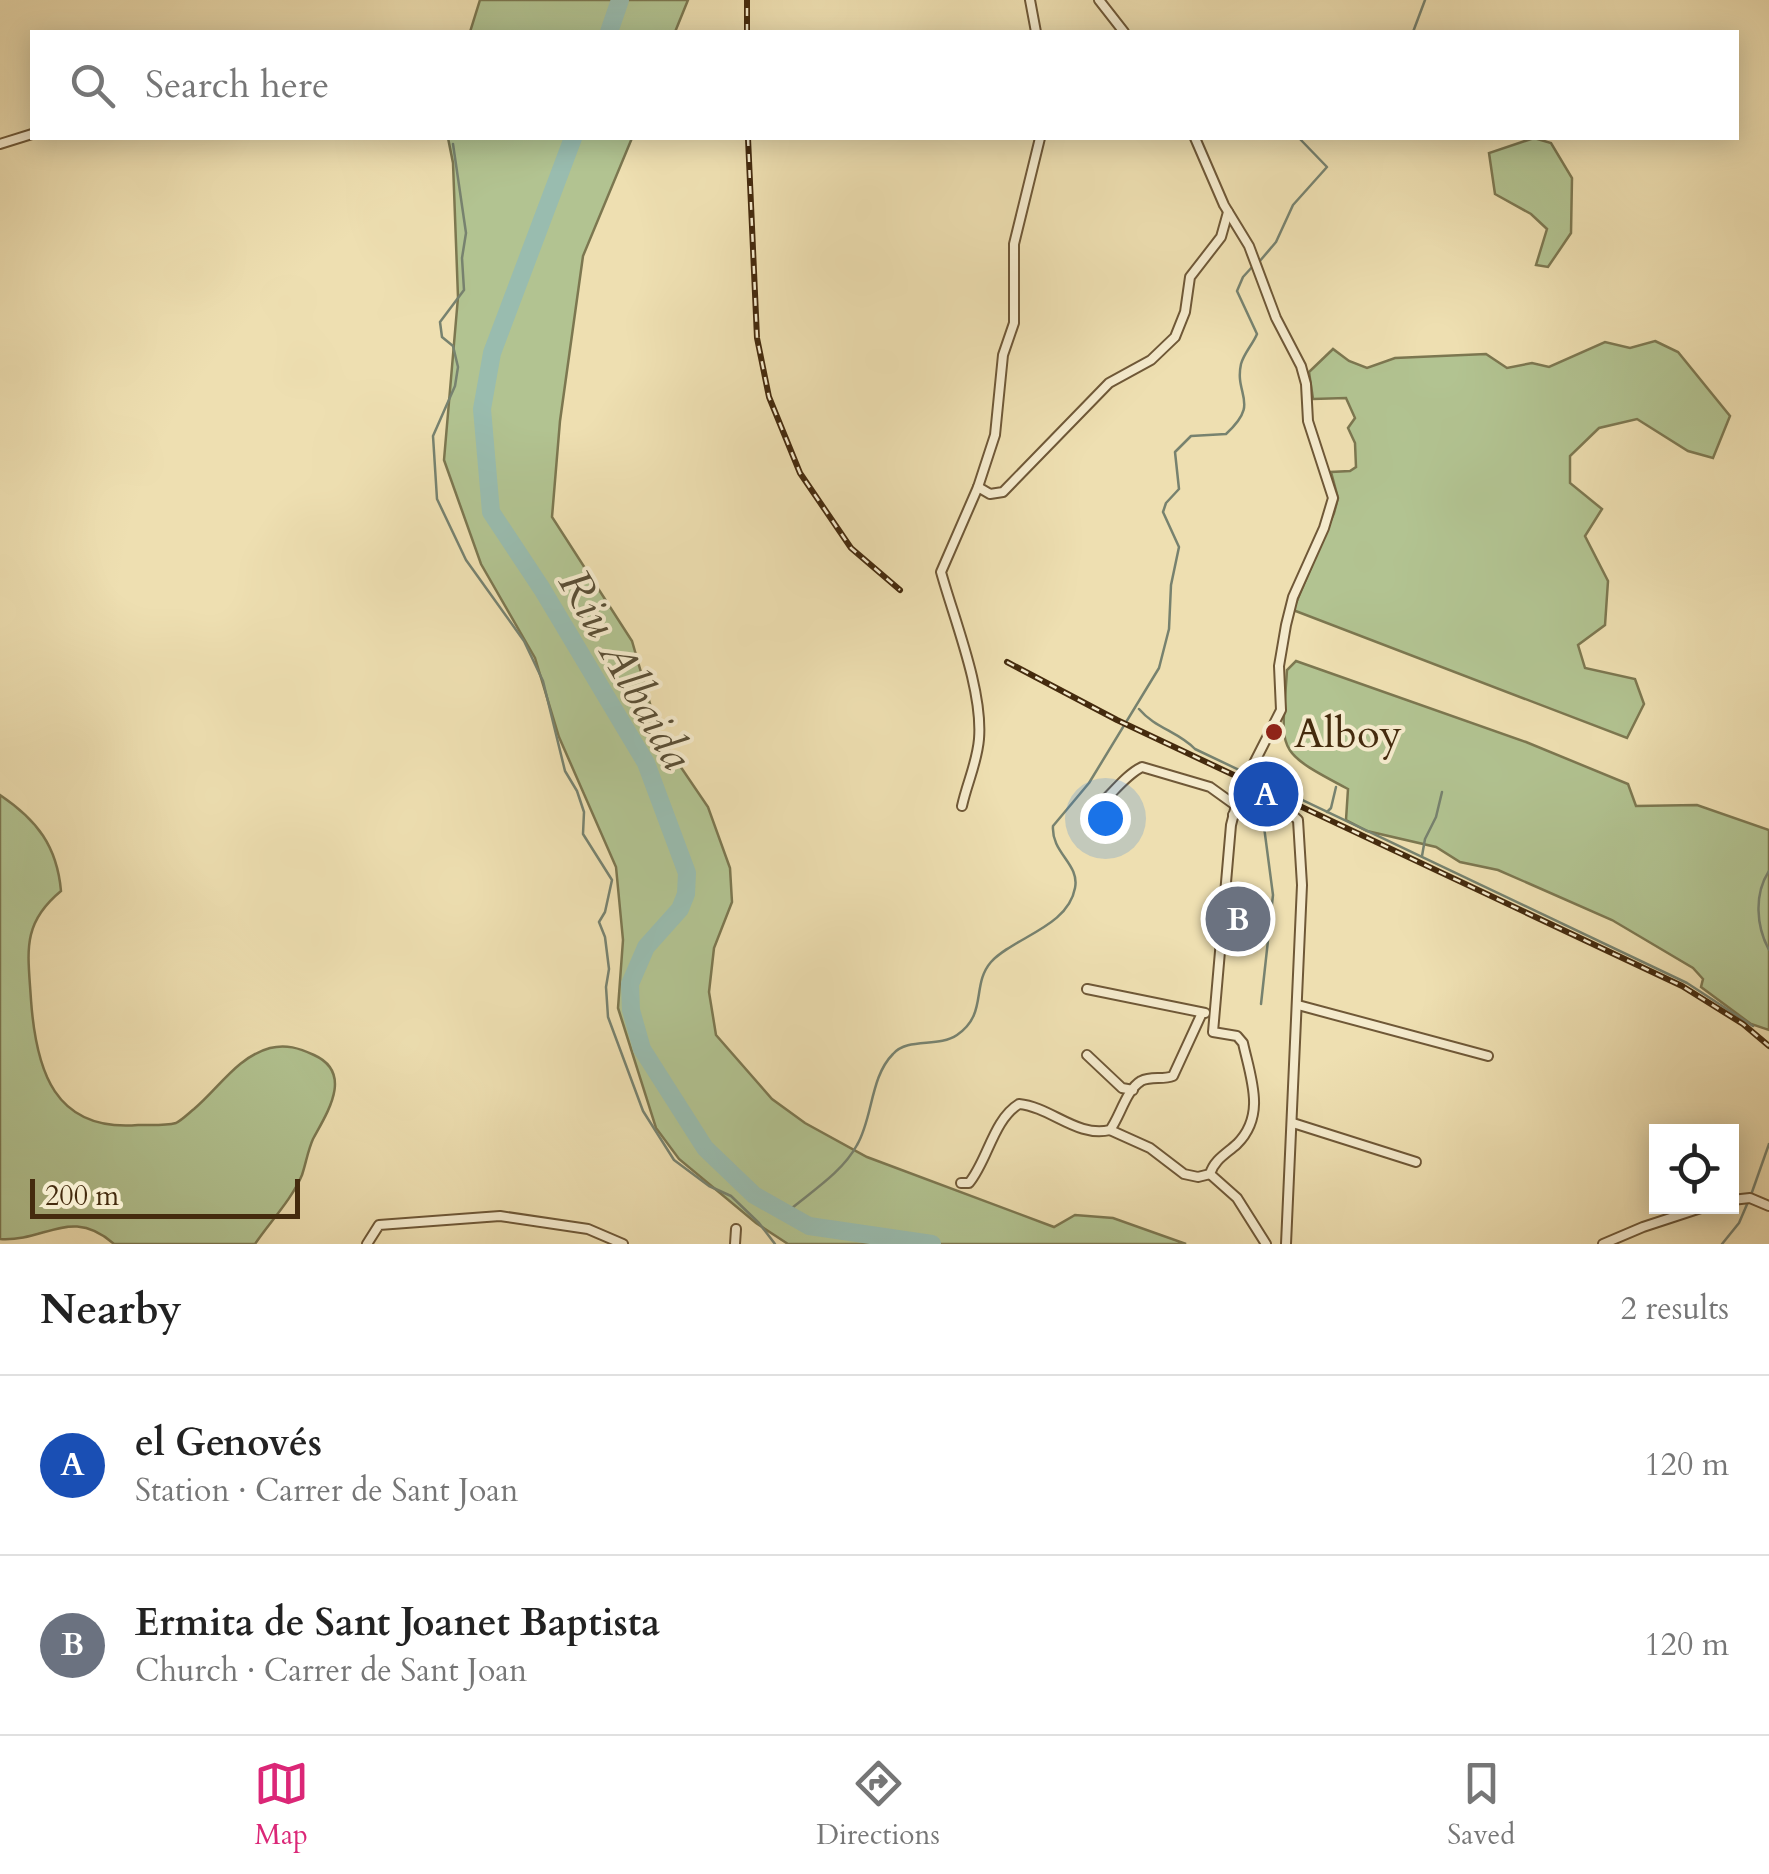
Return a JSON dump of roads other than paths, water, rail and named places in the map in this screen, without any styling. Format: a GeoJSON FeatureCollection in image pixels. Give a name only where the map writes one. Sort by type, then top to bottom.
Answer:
{"type":"FeatureCollection","features":[{"type":"Feature","properties":{"kind":"street"},"geometry":{"type":"LineString","coordinates":[[1030,0],[1036,30]]}},
{"type":"Feature","properties":{"kind":"street"},"geometry":{"type":"LineString","coordinates":[[1099,0],[1122,30]]}},
{"type":"Feature","properties":{"kind":"street"},"geometry":{"type":"LineString","coordinates":[[0,144],[30,135]]}},
{"type":"Feature","properties":{"kind":"street"},"geometry":{"type":"LineString","coordinates":[[962,806],[975,770],[979,719],[963,636],[941,572],[978,487],[998,419],[1003,355],[1014,313],[1014,244],[1040,140]]}},
{"type":"Feature","properties":{"kind":"street"},"geometry":{"type":"LineString","coordinates":[[962,1183],[969,1183],[978,1172],[1002,1122],[1020,1104],[1076,1127],[1096,1132],[1110,1130],[1150,1148],[1184,1174],[1198,1178],[1210,1174],[1214,1164],[1245,1135],[1253,1121],[1256,1104],[1243,1043],[1236,1036],[1213,1032],[1234,810],[1280,710],[1279,666],[1286,624],[1333,498],[1308,421],[1301,366],[1197,140]]}},
{"type":"Feature","properties":{"kind":"street"},"geometry":{"type":"LineString","coordinates":[[978,487],[990,494],[1003,492],[1109,383],[1151,360],[1175,337],[1185,312],[1190,277],[1221,237],[1228,212]]}},
{"type":"Feature","properties":{"kind":"street"},"geometry":{"type":"LineString","coordinates":[[1096,808],[1142,767],[1210,787],[1242,813],[1258,799],[1286,810],[1298,820],[1302,885],[1286,1244]]}},
{"type":"Feature","properties":{"kind":"street"},"geometry":{"type":"LineString","coordinates":[[1087,989],[1214,1015]]}},
{"type":"Feature","properties":{"kind":"street"},"geometry":{"type":"LineString","coordinates":[[1298,1006],[1488,1056]]}},
{"type":"Feature","properties":{"kind":"street"},"geometry":{"type":"LineString","coordinates":[[1110,1130],[1132,1090],[1142,1080],[1168,1080],[1173,1076],[1202,1013]]}},
{"type":"Feature","properties":{"kind":"street"},"geometry":{"type":"LineString","coordinates":[[1086,1055],[1122,1088],[1132,1090]]}},
{"type":"Feature","properties":{"kind":"street"},"geometry":{"type":"LineString","coordinates":[[1293,1122],[1416,1162]]}},
{"type":"Feature","properties":{"kind":"street"},"geometry":{"type":"LineString","coordinates":[[1210,1174],[1237,1198],[1266,1244]]}},
{"type":"Feature","properties":{"kind":"street"},"geometry":{"type":"LineString","coordinates":[[1739,1199],[1752,1198],[1769,1206]]}},
{"type":"Feature","properties":{"kind":"street"},"geometry":{"type":"LineString","coordinates":[[1603,1244],[1681,1214]]}},
{"type":"Feature","properties":{"kind":"street"},"geometry":{"type":"LineString","coordinates":[[367,1244],[379,1225],[500,1216],[588,1229],[622,1244]]}},
{"type":"Feature","properties":{"kind":"street"},"geometry":{"type":"LineString","coordinates":[[735,1244],[736,1229]]}},
{"type":"Feature","properties":{"kind":"waterway","name":"Riu Albaida"},"geometry":{"type":"LineString","coordinates":[[610,30],[620,0]]}},
{"type":"Feature","properties":{"kind":"waterway"},"geometry":{"type":"LineString","coordinates":[[1414,30],[1425,0]]}},
{"type":"Feature","properties":{"kind":"waterway","name":"Riu Albaida"},"geometry":{"type":"LineString","coordinates":[[572,140],[492,353],[482,409],[491,512],[646,763],[687,873],[686,894],[680,909],[646,947],[630,984],[631,1010],[642,1049],[705,1148],[754,1195],[809,1226],[932,1244]]}},
{"type":"Feature","properties":{"kind":"waterway"},"geometry":{"type":"LineString","coordinates":[[1259,262],[1276,242],[1293,205],[1327,167],[1301,140]]}},
{"type":"Feature","properties":{"kind":"waterway"},"geometry":{"type":"LineString","coordinates":[[453,144],[466,233],[462,258],[464,290],[440,322],[442,337],[453,346],[458,367],[455,386],[433,436],[437,499],[466,560],[524,641],[543,681],[565,771],[584,812],[583,834],[612,880],[599,922],[609,969],[608,1017],[643,1111],[674,1160],[709,1186],[731,1196],[775,1244]]}},
{"type":"Feature","properties":{"kind":"waterway"},"geometry":{"type":"LineString","coordinates":[[786,1213],[851,1155],[862,1134],[880,1074],[893,1054],[907,1046],[949,1039],[967,1027],[991,962],[1051,922],[1070,901],[1075,880],[1056,844],[1053,826],[1089,783],[1159,668],[1169,629],[1171,585],[1179,547],[1163,512],[1179,489],[1175,452],[1191,436],[1226,434],[1242,414],[1241,364],[1257,334],[1237,291],[1253,266]]}},
{"type":"Feature","properties":{"kind":"waterway"},"geometry":{"type":"LineString","coordinates":[[1139,709],[1195,749],[1687,983],[1753,1026]]}},
{"type":"Feature","properties":{"kind":"waterway"},"geometry":{"type":"LineString","coordinates":[[1327,812],[1336,787]]}},
{"type":"Feature","properties":{"kind":"waterway"},"geometry":{"type":"LineString","coordinates":[[1422,856],[1442,792]]}},
{"type":"Feature","properties":{"kind":"waterway"},"geometry":{"type":"LineString","coordinates":[[1261,804],[1273,895],[1261,1004]]}},
{"type":"Feature","properties":{"kind":"waterway"},"geometry":{"type":"LineString","coordinates":[[1769,871],[1761,890],[1759,910],[1761,931],[1769,950]]}},
{"type":"Feature","properties":{"kind":"waterway"},"geometry":{"type":"LineString","coordinates":[[1751,1195],[1769,1144]]}},
{"type":"Feature","properties":{"kind":"waterway"},"geometry":{"type":"LineString","coordinates":[[1722,1244],[1739,1223],[1748,1202]]}},
{"type":"Feature","properties":{"kind":"railway"},"geometry":{"type":"LineString","coordinates":[[747,0],[747,30]]}},
{"type":"Feature","properties":{"kind":"railway"},"geometry":{"type":"LineString","coordinates":[[748,140],[757,338],[769,397],[800,473],[851,548],[900,590]]}},
{"type":"Feature","properties":{"kind":"railway"},"geometry":{"type":"LineString","coordinates":[[1007,662],[1117,720],[1682,986],[1743,1024],[1769,1046]]}},
{"type":"Feature","properties":{"kind":"place","name":"Alboy"},"geometry":{"type":"Point","coordinates":[1274,732]}},
{"type":"Feature","properties":{"kind":"place","name":"el Genovés"},"geometry":{"type":"Point","coordinates":[1266,794]}},
{"type":"Feature","properties":{"kind":"place","name":"Ermita de Sant Joanet Baptista"},"geometry":{"type":"Point","coordinates":[1238,919]}}]}
